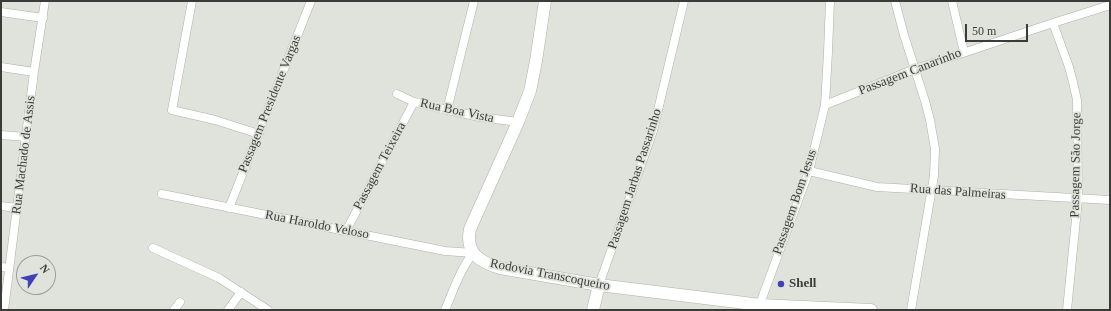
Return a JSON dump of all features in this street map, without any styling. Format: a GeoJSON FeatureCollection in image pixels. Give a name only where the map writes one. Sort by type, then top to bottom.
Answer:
{"type":"FeatureCollection","features":[{"type":"Feature","properties":{"kind":"main road","name":"Rodovia Transcoqueiro"},"geometry":{"type":"LineString","coordinates":[[545,1],[530,91],[518,122],[470,229],[469,244],[473,253],[480,260],[500,268],[599,285],[759,308],[871,310]]}},
{"type":"Feature","properties":{"kind":"main road","name":"Passagem Jarbas Passarinho"},"geometry":{"type":"LineString","coordinates":[[593,310],[599,285]]}},
{"type":"Feature","properties":{"kind":"street","name":"Rua Machado de Assis"},"geometry":{"type":"LineString","coordinates":[[4,310],[5,267],[17,208],[34,72],[45,1]]}},
{"type":"Feature","properties":{"kind":"street"},"geometry":{"type":"LineString","coordinates":[[192,1],[172,110],[215,120],[259,134]]}},
{"type":"Feature","properties":{"kind":"street","name":"Passagem Presidente Vargas"},"geometry":{"type":"LineString","coordinates":[[229,208],[311,1]]}},
{"type":"Feature","properties":{"kind":"street"},"geometry":{"type":"LineString","coordinates":[[447,110],[474,1]]}},
{"type":"Feature","properties":{"kind":"street","name":"Passagem Jarbas Passarinho"},"geometry":{"type":"LineString","coordinates":[[599,285],[653,131],[684,1]]}},
{"type":"Feature","properties":{"kind":"street","name":"Passagem Bom Jesus"},"geometry":{"type":"LineString","coordinates":[[759,308],[809,171],[825,105],[830,1]]}},
{"type":"Feature","properties":{"kind":"street"},"geometry":{"type":"LineString","coordinates":[[895,1],[930,120],[935,149],[932,190],[911,310]]}},
{"type":"Feature","properties":{"kind":"street"},"geometry":{"type":"LineString","coordinates":[[952,1],[964,52]]}},
{"type":"Feature","properties":{"kind":"street","name":"Passagem Canarinho"},"geometry":{"type":"LineString","coordinates":[[825,105],[915,69],[1110,5]]}},
{"type":"Feature","properties":{"kind":"street"},"geometry":{"type":"LineString","coordinates":[[1,12],[43,18]]}},
{"type":"Feature","properties":{"kind":"street","name":"Passagem São Jorge"},"geometry":{"type":"LineString","coordinates":[[1053,23],[1070,72],[1077,100],[1078,199],[1067,310]]}},
{"type":"Feature","properties":{"kind":"street"},"geometry":{"type":"LineString","coordinates":[[1,67],[34,72]]}},
{"type":"Feature","properties":{"kind":"street","name":"Rua Boa Vista"},"geometry":{"type":"LineString","coordinates":[[397,94],[414,102],[447,110],[480,117],[518,122]]}},
{"type":"Feature","properties":{"kind":"street","name":"Passagem Teixeira"},"geometry":{"type":"LineString","coordinates":[[346,231],[414,102]]}},
{"type":"Feature","properties":{"kind":"street"},"geometry":{"type":"LineString","coordinates":[[1,135],[26,137]]}},
{"type":"Feature","properties":{"kind":"street","name":"Rua das Palmeiras"},"geometry":{"type":"LineString","coordinates":[[809,171],[877,187],[1110,200]]}},
{"type":"Feature","properties":{"kind":"street","name":"Rua Haroldo Veloso"},"geometry":{"type":"LineString","coordinates":[[162,194],[445,251],[473,253]]}},
{"type":"Feature","properties":{"kind":"street"},"geometry":{"type":"LineString","coordinates":[[1,206],[17,208]]}},
{"type":"Feature","properties":{"kind":"street"},"geometry":{"type":"LineString","coordinates":[[153,248],[219,278],[268,310]]}},
{"type":"Feature","properties":{"kind":"street"},"geometry":{"type":"LineString","coordinates":[[445,310],[462,270],[473,253]]}},
{"type":"Feature","properties":{"kind":"street"},"geometry":{"type":"LineString","coordinates":[[228,310],[241,292]]}},
{"type":"Feature","properties":{"kind":"street"},"geometry":{"type":"LineString","coordinates":[[174,310],[180,302]]}},
{"type":"Feature","properties":{"kind":"place","name":"Shell"},"geometry":{"type":"Point","coordinates":[781,284]}}]}
